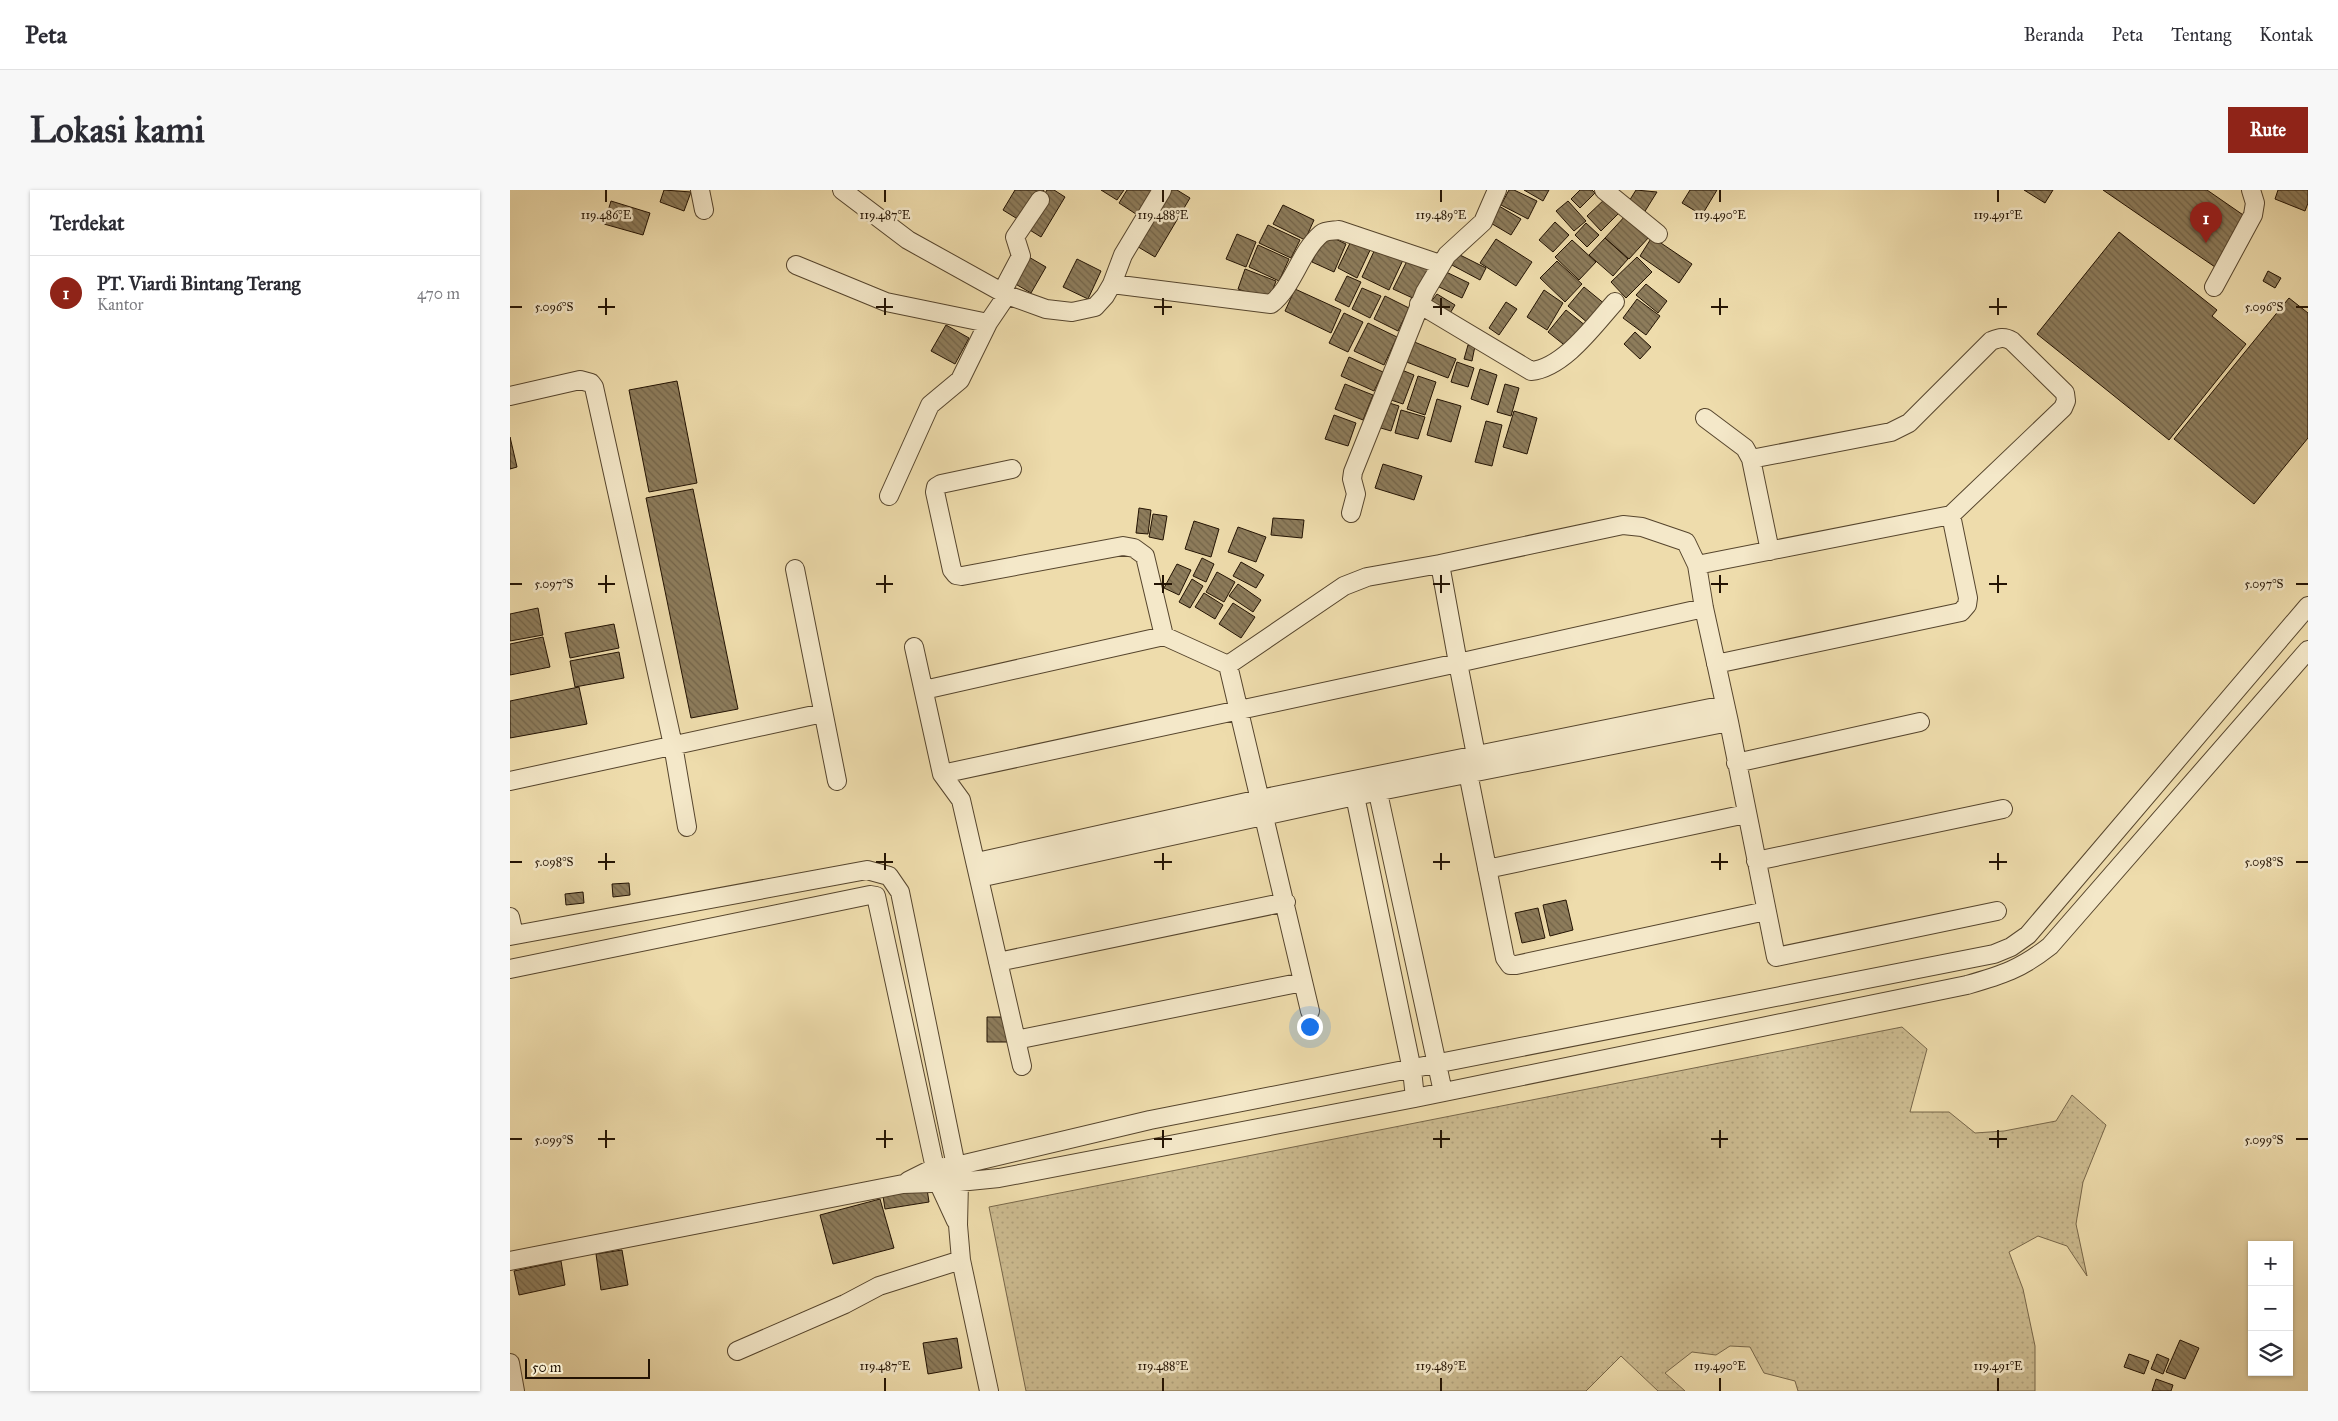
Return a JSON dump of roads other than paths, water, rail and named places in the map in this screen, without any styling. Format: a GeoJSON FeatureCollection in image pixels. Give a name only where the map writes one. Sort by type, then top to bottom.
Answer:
{"type":"FeatureCollection","features":[{"type":"Feature","properties":{"kind":"street"},"geometry":{"type":"LineString","coordinates":[[700,190],[704,210]]}},
{"type":"Feature","properties":{"kind":"street"},"geometry":{"type":"LineString","coordinates":[[842,190],[908,240],[1004,294],[1046,309],[1072,312],[1094,306],[1112,284],[1123,255],[1162,190]]}},
{"type":"Feature","properties":{"kind":"street"},"geometry":{"type":"LineString","coordinates":[[1351,513],[1356,494],[1352,479],[1353,472],[1419,304],[1440,264],[1483,222],[1497,190]]}},
{"type":"Feature","properties":{"kind":"street"},"geometry":{"type":"LineString","coordinates":[[1604,190],[1658,234]]}},
{"type":"Feature","properties":{"kind":"street"},"geometry":{"type":"LineString","coordinates":[[2214,286],[2253,216],[2255,203],[2251,190]]}},
{"type":"Feature","properties":{"kind":"street"},"geometry":{"type":"LineString","coordinates":[[889,496],[930,405],[960,380],[1004,294],[1021,256],[1015,237],[1040,200]]}},
{"type":"Feature","properties":{"kind":"street"},"geometry":{"type":"LineString","coordinates":[[1112,284],[1271,304],[1280,295],[1321,234],[1339,230],[1440,264]]}},
{"type":"Feature","properties":{"kind":"street"},"geometry":{"type":"LineString","coordinates":[[796,265],[886,302],[988,324]]}},
{"type":"Feature","properties":{"kind":"street"},"geometry":{"type":"LineString","coordinates":[[1419,304],[1532,371],[1562,358],[1584,337],[1615,302]]}},
{"type":"Feature","properties":{"kind":"street"},"geometry":{"type":"LineString","coordinates":[[1697,565],[1950,515],[2063,408],[2066,401],[2065,393],[2006,337],[1991,342],[1909,423],[1901,428],[1891,432],[1751,459]]}},
{"type":"Feature","properties":{"kind":"street"},"geometry":{"type":"LineString","coordinates":[[510,396],[580,380],[591,382],[594,387],[673,745],[687,827]]}},
{"type":"Feature","properties":{"kind":"street"},"geometry":{"type":"LineString","coordinates":[[1705,418],[1746,448],[1751,459],[1770,551]]}},
{"type":"Feature","properties":{"kind":"street"},"geometry":{"type":"LineString","coordinates":[[1012,469],[941,484],[936,487],[934,492],[952,570],[956,575],[962,576],[1123,546],[1134,548],[1145,556],[1164,636]]}},
{"type":"Feature","properties":{"kind":"street"},"geometry":{"type":"LineString","coordinates":[[1716,664],[1961,612],[1967,605],[1968,598],[1950,515]]}},
{"type":"Feature","properties":{"kind":"street"},"geometry":{"type":"LineString","coordinates":[[1228,665],[1344,586],[1367,576],[1440,564],[1623,525],[1642,527],[1686,542],[1697,565],[1704,608],[1776,956],[1997,911]]}},
{"type":"Feature","properties":{"kind":"street"},"geometry":{"type":"LineString","coordinates":[[1440,564],[1476,755]]}},
{"type":"Feature","properties":{"kind":"street"},"geometry":{"type":"LineString","coordinates":[[795,569],[836,781]]}},
{"type":"Feature","properties":{"kind":"street"},"geometry":{"type":"LineString","coordinates":[[958,1174],[1150,1120],[1985,956],[2011,947],[2028,935],[2308,606]]}},
{"type":"Feature","properties":{"kind":"street"},"geometry":{"type":"LineString","coordinates":[[942,774],[1704,608]]}},
{"type":"Feature","properties":{"kind":"street"},"geometry":{"type":"LineString","coordinates":[[924,690],[1164,636],[1228,665]]}},
{"type":"Feature","properties":{"kind":"street"},"geometry":{"type":"LineString","coordinates":[[914,647],[942,774],[962,800],[1022,1066]]}},
{"type":"Feature","properties":{"kind":"street"},"geometry":{"type":"LineString","coordinates":[[510,1261],[903,1184],[936,1175],[958,1174],[999,1178],[1414,1098],[1967,985],[2008,974],[2030,962],[2050,946],[2308,650]]}},
{"type":"Feature","properties":{"kind":"street"},"geometry":{"type":"LineString","coordinates":[[1228,665],[1286,902],[1310,1012]]}},
{"type":"Feature","properties":{"kind":"street"},"geometry":{"type":"LineString","coordinates":[[510,780],[823,713]]}},
{"type":"Feature","properties":{"kind":"street"},"geometry":{"type":"LineString","coordinates":[[978,870],[1376,783],[1476,755],[1727,714]]}},
{"type":"Feature","properties":{"kind":"street"},"geometry":{"type":"LineString","coordinates":[[1376,783],[1468,773],[1727,714]]}},
{"type":"Feature","properties":{"kind":"street"},"geometry":{"type":"LineString","coordinates":[[1736,762],[1920,722]]}},
{"type":"Feature","properties":{"kind":"street"},"geometry":{"type":"LineString","coordinates":[[1468,773],[1505,958],[1510,964],[1516,965],[1766,911]]}},
{"type":"Feature","properties":{"kind":"street"},"geometry":{"type":"LineString","coordinates":[[1376,783],[1443,1092]]}},
{"type":"Feature","properties":{"kind":"street"},"geometry":{"type":"LineString","coordinates":[[1354,788],[1412,1070],[1414,1098]]}},
{"type":"Feature","properties":{"kind":"street"},"geometry":{"type":"LineString","coordinates":[[1756,861],[2003,809]]}},
{"type":"Feature","properties":{"kind":"street"},"geometry":{"type":"LineString","coordinates":[[1487,868],[1746,814]]}},
{"type":"Feature","properties":{"kind":"street"},"geometry":{"type":"LineString","coordinates":[[510,917],[512,936],[867,870],[889,876],[900,892],[958,1174],[958,1225],[961,1260],[989,1391]]}},
{"type":"Feature","properties":{"kind":"street"},"geometry":{"type":"LineString","coordinates":[[883,874],[876,896],[936,1175],[958,1225]]}},
{"type":"Feature","properties":{"kind":"street"},"geometry":{"type":"LineString","coordinates":[[510,969],[870,895],[876,896]]}},
{"type":"Feature","properties":{"kind":"street"},"geometry":{"type":"LineString","coordinates":[[998,962],[1286,902]]}},
{"type":"Feature","properties":{"kind":"street"},"geometry":{"type":"LineString","coordinates":[[1016,1040],[1303,982]]}},
{"type":"Feature","properties":{"kind":"street"},"geometry":{"type":"LineString","coordinates":[[737,1351],[845,1304],[879,1286],[961,1260]]}},
{"type":"Feature","properties":{"kind":"street"},"geometry":{"type":"LineString","coordinates":[[510,1363],[515,1391]]}},
{"type":"Feature","properties":{"kind":"place","name":"PT. Viardi Bintang Terang"},"geometry":{"type":"Point","coordinates":[2206,243]}}]}
